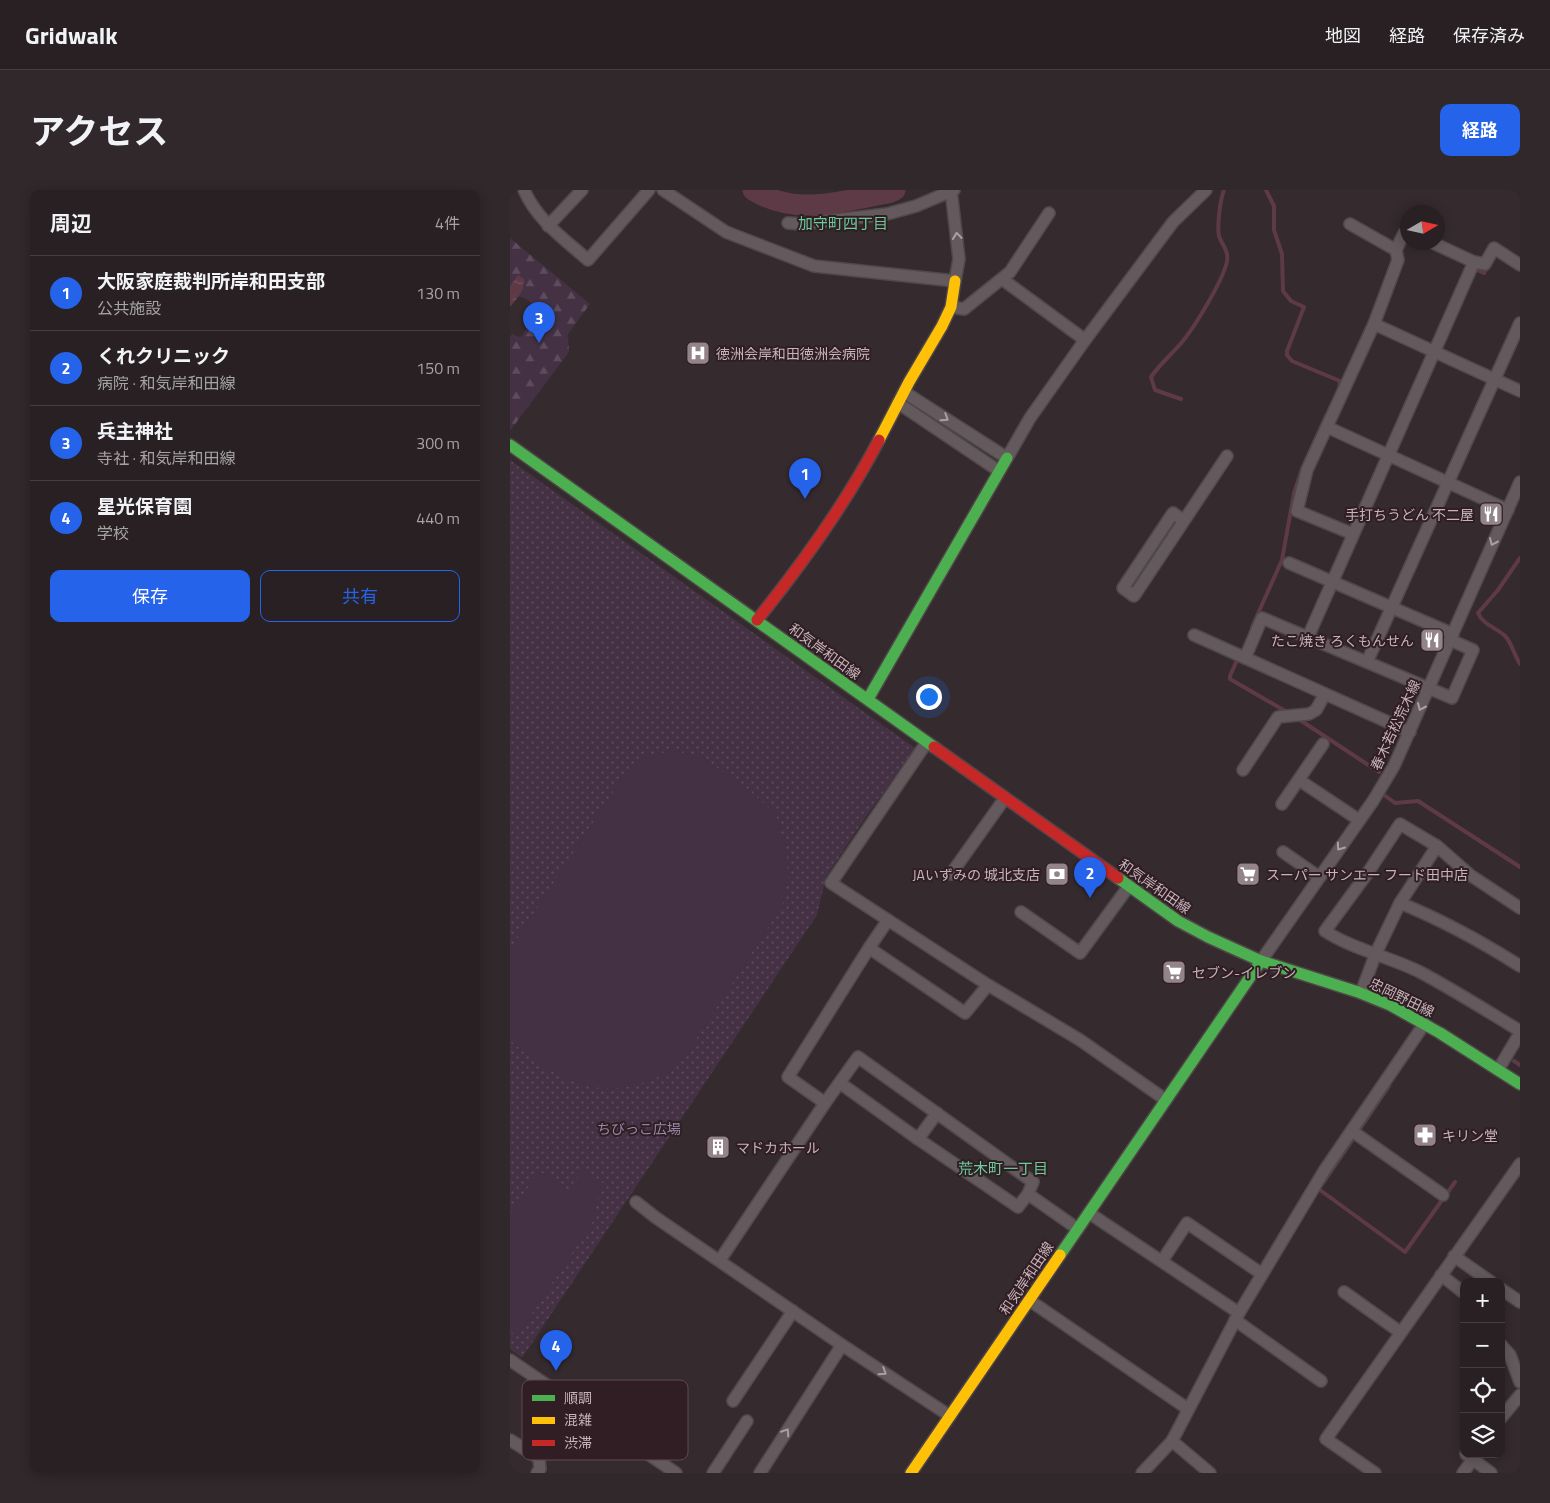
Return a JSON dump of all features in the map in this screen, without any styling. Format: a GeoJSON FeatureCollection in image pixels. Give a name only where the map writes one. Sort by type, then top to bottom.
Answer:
{"type":"FeatureCollection","features":[{"type":"Feature","properties":{"kind":"main road"},"geometry":{"type":"LineString","coordinates":[[757,620],[832,521],[872,453],[942,326],[951,307],[955,281]]}},
{"type":"Feature","properties":{"kind":"main road","name":"和気岸和田線"},"geometry":{"type":"LineString","coordinates":[[510,445],[1178,921],[1203,935],[1260,961],[911,1473]]}},
{"type":"Feature","properties":{"kind":"main road"},"geometry":{"type":"LineString","coordinates":[[868,699],[1007,458]]}},
{"type":"Feature","properties":{"kind":"main road","name":"忠岡野田線"},"geometry":{"type":"LineString","coordinates":[[1260,961],[1361,993],[1389,1004],[1425,1023],[1520,1084]]}},
{"type":"Feature","properties":{"kind":"street"},"geometry":{"type":"LineString","coordinates":[[524,190],[531,205],[548,226],[588,260],[649,190]]}},
{"type":"Feature","properties":{"kind":"street"},"geometry":{"type":"LineString","coordinates":[[548,226],[582,190]]}},
{"type":"Feature","properties":{"kind":"street"},"geometry":{"type":"LineString","coordinates":[[663,190],[726,232],[814,266],[955,281],[959,259],[952,190],[916,206],[887,214],[800,224],[788,223]]}},
{"type":"Feature","properties":{"kind":"street"},"geometry":{"type":"LineString","coordinates":[[904,392],[1007,458],[1030,418],[1085,340],[1173,222],[1206,190]]}},
{"type":"Feature","properties":{"kind":"street"},"geometry":{"type":"LineString","coordinates":[[951,307],[964,309],[1010,272],[1049,213]]}},
{"type":"Feature","properties":{"kind":"street"},"geometry":{"type":"LineString","coordinates":[[1350,224],[1396,250]]}},
{"type":"Feature","properties":{"kind":"street"},"geometry":{"type":"LineString","coordinates":[[1353,534],[1298,511],[1307,470],[1374,324],[1398,260],[1396,250],[1400,242]]}},
{"type":"Feature","properties":{"kind":"street"},"geometry":{"type":"LineString","coordinates":[[1445,249],[1474,262],[1484,264],[1494,248],[1520,266]]}},
{"type":"Feature","properties":{"kind":"street"},"geometry":{"type":"LineString","coordinates":[[1308,637],[1474,262]]}},
{"type":"Feature","properties":{"kind":"street"},"geometry":{"type":"LineString","coordinates":[[1002,279],[1085,340]]}},
{"type":"Feature","properties":{"kind":"street"},"geometry":{"type":"LineString","coordinates":[[1367,662],[1520,323]]}},
{"type":"Feature","properties":{"kind":"street"},"geometry":{"type":"LineString","coordinates":[[1374,324],[1520,391]]}},
{"type":"Feature","properties":{"kind":"street"},"geometry":{"type":"LineString","coordinates":[[898,403],[999,471]]}},
{"type":"Feature","properties":{"kind":"street"},"geometry":{"type":"LineString","coordinates":[[1326,427],[1508,510]]}},
{"type":"Feature","properties":{"kind":"street"},"geometry":{"type":"LineString","coordinates":[[1184,520],[1172,513],[1123,588],[1134,596],[1227,456]]}},
{"type":"Feature","properties":{"kind":"street","name":"春木若松荒木線"},"geometry":{"type":"LineString","coordinates":[[1260,961],[1359,820],[1394,766],[1520,482]]}},
{"type":"Feature","properties":{"kind":"street"},"geometry":{"type":"LineString","coordinates":[[1245,658],[1262,618],[1452,698],[1473,650],[1452,637],[1392,607],[1289,563]]}},
{"type":"Feature","properties":{"kind":"street"},"geometry":{"type":"LineString","coordinates":[[1194,635],[1410,732]]}},
{"type":"Feature","properties":{"kind":"street"},"geometry":{"type":"LineString","coordinates":[[1243,770],[1278,717],[1309,714],[1316,710],[1325,694]]}},
{"type":"Feature","properties":{"kind":"street"},"geometry":{"type":"LineString","coordinates":[[927,742],[831,884],[988,985],[1080,1040],[1166,1100]]}},
{"type":"Feature","properties":{"kind":"street"},"geometry":{"type":"LineString","coordinates":[[1282,804],[1323,744]]}},
{"type":"Feature","properties":{"kind":"street"},"geometry":{"type":"LineString","coordinates":[[1299,780],[1359,820]]}},
{"type":"Feature","properties":{"kind":"street"},"geometry":{"type":"LineString","coordinates":[[951,874],[1005,798]]}},
{"type":"Feature","properties":{"kind":"street"},"geometry":{"type":"LineString","coordinates":[[1498,1070],[1520,1032],[1419,972],[1338,939],[1325,931],[1369,871],[1400,824],[1437,846],[1470,875],[1520,908]]}},
{"type":"Feature","properties":{"kind":"street"},"geometry":{"type":"LineString","coordinates":[[1361,993],[1376,953],[1400,903],[1437,846]]}},
{"type":"Feature","properties":{"kind":"street"},"geometry":{"type":"LineString","coordinates":[[1283,852],[1319,877]]}},
{"type":"Feature","properties":{"kind":"street"},"geometry":{"type":"LineString","coordinates":[[1021,912],[1080,954],[1129,886]]}},
{"type":"Feature","properties":{"kind":"street"},"geometry":{"type":"LineString","coordinates":[[1400,903],[1426,913],[1520,966]]}},
{"type":"Feature","properties":{"kind":"street"},"geometry":{"type":"LineString","coordinates":[[825,1103],[788,1077],[888,920]]}},
{"type":"Feature","properties":{"kind":"street"},"geometry":{"type":"LineString","coordinates":[[869,948],[965,1013],[988,985]]}},
{"type":"Feature","properties":{"kind":"street"},"geometry":{"type":"LineString","coordinates":[[1142,1473],[1172,1441],[1237,1316],[1324,1171],[1425,1023]]}},
{"type":"Feature","properties":{"kind":"street"},"geometry":{"type":"LineString","coordinates":[[720,1260],[825,1103],[858,1057],[1033,1182],[1028,1194],[1018,1207],[840,1083]]}},
{"type":"Feature","properties":{"kind":"street"},"geometry":{"type":"LineString","coordinates":[[918,1139],[937,1113]]}},
{"type":"Feature","properties":{"kind":"street"},"geometry":{"type":"LineString","coordinates":[[1352,1132],[1443,1195]]}},
{"type":"Feature","properties":{"kind":"street"},"geometry":{"type":"LineString","coordinates":[[1375,1473],[1326,1439],[1520,1164]]}},
{"type":"Feature","properties":{"kind":"street"},"geometry":{"type":"LineString","coordinates":[[1028,1194],[1078,1229]]}},
{"type":"Feature","properties":{"kind":"street"},"geometry":{"type":"LineString","coordinates":[[636,1202],[842,1345],[950,1416]]}},
{"type":"Feature","properties":{"kind":"street"},"geometry":{"type":"LineString","coordinates":[[1089,1213],[1162,1261],[1321,1381]]}},
{"type":"Feature","properties":{"kind":"street"},"geometry":{"type":"LineString","coordinates":[[1162,1261],[1187,1224],[1262,1274]]}},
{"type":"Feature","properties":{"kind":"street"},"geometry":{"type":"LineString","coordinates":[[1454,1256],[1485,1278]]}},
{"type":"Feature","properties":{"kind":"street"},"geometry":{"type":"LineString","coordinates":[[1441,1274],[1460,1290]]}},
{"type":"Feature","properties":{"kind":"street"},"geometry":{"type":"LineString","coordinates":[[1344,1292],[1400,1332]]}},
{"type":"Feature","properties":{"kind":"street"},"geometry":{"type":"LineString","coordinates":[[1505,1292],[1520,1302]]}},
{"type":"Feature","properties":{"kind":"street"},"geometry":{"type":"LineString","coordinates":[[1029,1300],[1188,1409]]}},
{"type":"Feature","properties":{"kind":"street"},"geometry":{"type":"LineString","coordinates":[[733,1401],[793,1311]]}},
{"type":"Feature","properties":{"kind":"street"},"geometry":{"type":"LineString","coordinates":[[760,1473],[842,1345]]}},
{"type":"Feature","properties":{"kind":"street"},"geometry":{"type":"LineString","coordinates":[[1505,1349],[1510,1355],[1520,1382]]}},
{"type":"Feature","properties":{"kind":"street"},"geometry":{"type":"LineString","coordinates":[[512,1366],[533,1380]]}},
{"type":"Feature","properties":{"kind":"street"},"geometry":{"type":"LineString","coordinates":[[1505,1413],[1520,1395]]}},
{"type":"Feature","properties":{"kind":"street"},"geometry":{"type":"LineString","coordinates":[[713,1473],[747,1421]]}},
{"type":"Feature","properties":{"kind":"street"},"geometry":{"type":"LineString","coordinates":[[510,1440],[522,1447]]}},
{"type":"Feature","properties":{"kind":"street"},"geometry":{"type":"LineString","coordinates":[[1172,1441],[1210,1473]]}},
{"type":"Feature","properties":{"kind":"street"},"geometry":{"type":"LineString","coordinates":[[1463,1473],[1469,1458]]}},
{"type":"Feature","properties":{"kind":"street"},"geometry":{"type":"LineString","coordinates":[[1470,1458],[1491,1473]]}},
{"type":"Feature","properties":{"kind":"street"},"geometry":{"type":"LineString","coordinates":[[537,1473],[540,1469],[539,1460]]}},
{"type":"Feature","properties":{"kind":"street"},"geometry":{"type":"LineString","coordinates":[[656,1460],[676,1473]]}},
{"type":"Feature","properties":{"kind":"green space"},"geometry":{"type":"Polygon","coordinates":[[[510,238],[590,304],[568,334],[569,352],[510,431],[510,337],[512,334],[519,337],[522,336],[537,311],[530,302],[518,296],[525,284],[518,275],[510,286],[510,238]]]}},
{"type":"Feature","properties":{"kind":"green space","name":"ちびっこ広場"},"geometry":{"type":"Polygon","coordinates":[[[510,460],[915,748],[826,877],[817,915],[522,1358],[510,1349],[510,460]]]}},
{"type":"Feature","properties":{"kind":"green space"},"geometry":{"type":"Polygon","coordinates":[[[676,751],[703,758],[744,786],[776,814],[787,853],[788,879],[782,906],[696,1039],[676,1065],[668,1072],[628,1087],[609,1088],[574,1082],[540,1064],[510,1040],[510,949],[628,769],[645,755],[676,751]]]}},
{"type":"Feature","properties":{"kind":"green space"},"geometry":{"type":"Polygon","coordinates":[[[582,1169],[606,1185],[593,1206],[600,1211],[517,1336],[510,1331],[510,1215],[539,1171],[569,1190],[582,1169]]]}},
{"type":"Feature","properties":{"kind":"water"},"geometry":{"type":"Polygon","coordinates":[[[518,275],[524,279],[524,287],[510,307],[510,286],[518,275]]]}},
{"type":"Feature","properties":{"kind":"waterway"},"geometry":{"type":"LineString","coordinates":[[753,190],[769,198],[802,205],[836,203],[895,190]]}},
{"type":"Feature","properties":{"kind":"waterway"},"geometry":{"type":"LineString","coordinates":[[1181,399],[1155,390],[1151,377],[1194,326],[1215,291],[1225,269],[1227,254],[1219,236],[1218,226],[1224,190]]}},
{"type":"Feature","properties":{"kind":"waterway"},"geometry":{"type":"LineString","coordinates":[[1266,190],[1274,206],[1274,230],[1282,254],[1283,291],[1291,301],[1304,307],[1287,355],[1292,361],[1340,381],[1339,390]]}},
{"type":"Feature","properties":{"kind":"waterway"},"geometry":{"type":"LineString","coordinates":[[1477,270],[1484,273],[1488,266]]}},
{"type":"Feature","properties":{"kind":"waterway"},"geometry":{"type":"LineString","coordinates":[[1305,462],[1326,416]]}},
{"type":"Feature","properties":{"kind":"waterway"},"geometry":{"type":"LineString","coordinates":[[1252,627],[1282,560],[1294,493],[1302,469]]}},
{"type":"Feature","properties":{"kind":"waterway"},"geometry":{"type":"LineString","coordinates":[[1520,558],[1498,590],[1478,613],[1483,621],[1502,633],[1507,639],[1520,664]]}},
{"type":"Feature","properties":{"kind":"waterway"},"geometry":{"type":"LineString","coordinates":[[1237,660],[1230,679],[1287,712]]}},
{"type":"Feature","properties":{"kind":"waterway"},"geometry":{"type":"LineString","coordinates":[[1297,718],[1379,772]]}},
{"type":"Feature","properties":{"kind":"waterway"},"geometry":{"type":"LineString","coordinates":[[1384,795],[1395,803],[1418,801],[1520,867]]}},
{"type":"Feature","properties":{"kind":"waterway"},"geometry":{"type":"LineString","coordinates":[[1514,1061],[1520,1065]]}},
{"type":"Feature","properties":{"kind":"waterway"},"geometry":{"type":"LineString","coordinates":[[1323,1183],[1389,1086]]}},
{"type":"Feature","properties":{"kind":"waterway"},"geometry":{"type":"LineString","coordinates":[[1320,1190],[1405,1252],[1455,1182]]}},
{"type":"Feature","properties":{"kind":"traffic: fast"},"geometry":{"type":"LineString","coordinates":[[510,445],[934,747]]}},
{"type":"Feature","properties":{"kind":"traffic: fast"},"geometry":{"type":"LineString","coordinates":[[868,699],[1007,458]]}},
{"type":"Feature","properties":{"kind":"traffic: fast"},"geometry":{"type":"LineString","coordinates":[[1118,878],[1178,921],[1208,937],[1261,961],[1358,992],[1390,1005],[1440,1033],[1520,1084]]}},
{"type":"Feature","properties":{"kind":"traffic: fast"},"geometry":{"type":"LineString","coordinates":[[1060,1255],[1261,961]]}},
{"type":"Feature","properties":{"kind":"traffic: slow"},"geometry":{"type":"LineString","coordinates":[[879,440],[909,382],[942,326],[951,307],[955,281]]}},
{"type":"Feature","properties":{"kind":"traffic: slow"},"geometry":{"type":"LineString","coordinates":[[911,1473],[1060,1255]]}},
{"type":"Feature","properties":{"kind":"traffic: jam"},"geometry":{"type":"LineString","coordinates":[[757,620],[823,533],[852,488],[879,440]]}},
{"type":"Feature","properties":{"kind":"traffic: jam"},"geometry":{"type":"LineString","coordinates":[[934,747],[1118,878]]}},
{"type":"Feature","properties":{"kind":"place","name":"兵主神社"},"geometry":{"type":"Point","coordinates":[539,343]}},
{"type":"Feature","properties":{"kind":"place","name":"徳洲会岸和田徳洲会病院"},"geometry":{"type":"Point","coordinates":[698,353]}},
{"type":"Feature","properties":{"kind":"place","name":"大阪家庭裁判所岸和田支部"},"geometry":{"type":"Point","coordinates":[805,499]}},
{"type":"Feature","properties":{"kind":"place","name":"手打ちうどん 不二屋"},"geometry":{"type":"Point","coordinates":[1491,514]}},
{"type":"Feature","properties":{"kind":"place","name":"たこ焼き ろくもんせん"},"geometry":{"type":"Point","coordinates":[1432,640]}},
{"type":"Feature","properties":{"kind":"place","name":"JAいずみの 城北支店"},"geometry":{"type":"Point","coordinates":[1057,874]}},
{"type":"Feature","properties":{"kind":"place","name":"スーパー サンエー フード田中店"},"geometry":{"type":"Point","coordinates":[1248,874]}},
{"type":"Feature","properties":{"kind":"place","name":"くれクリニック"},"geometry":{"type":"Point","coordinates":[1090,898]}},
{"type":"Feature","properties":{"kind":"place","name":"セブン-イレブン"},"geometry":{"type":"Point","coordinates":[1174,972]}},
{"type":"Feature","properties":{"kind":"place","name":"キリン堂"},"geometry":{"type":"Point","coordinates":[1425,1135]}},
{"type":"Feature","properties":{"kind":"place","name":"マドカホール"},"geometry":{"type":"Point","coordinates":[718,1147]}},
{"type":"Feature","properties":{"kind":"place","name":"星光保育園"},"geometry":{"type":"Point","coordinates":[556,1371]}},
{"type":"Feature","properties":{"kind":"district","name":"加守町四丁目"},"geometry":{"type":"Point","coordinates":[843,223]}},
{"type":"Feature","properties":{"kind":"district","name":"荒木町一丁目"},"geometry":{"type":"Point","coordinates":[1003,1168]}}]}
